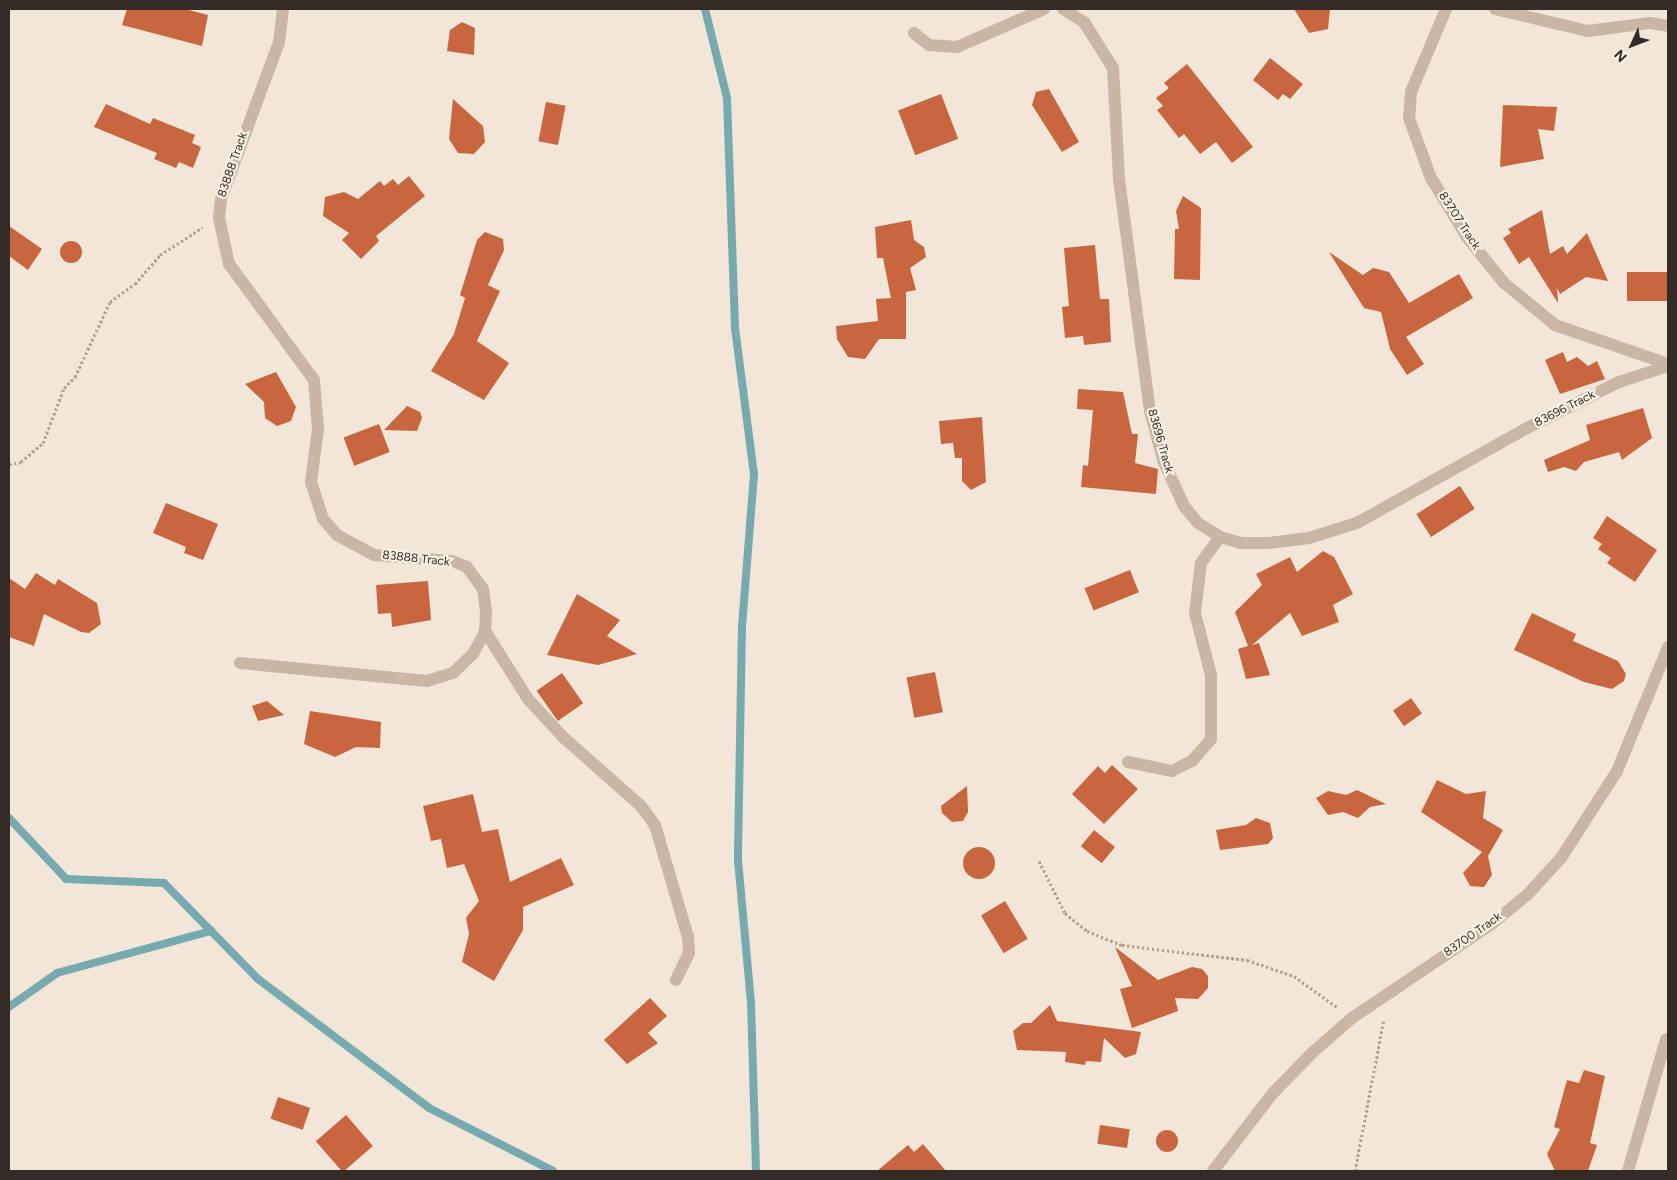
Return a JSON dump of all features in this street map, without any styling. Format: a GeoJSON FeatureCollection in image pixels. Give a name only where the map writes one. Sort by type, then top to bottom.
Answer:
{"type":"FeatureCollection","features":[{"type":"Feature","properties":{"kind":"street","name":"83888 Track"},"geometry":{"type":"LineString","coordinates":[[283,9],[279,42],[232,163],[219,218],[229,264],[314,380],[318,429],[311,482],[324,519],[337,535],[374,554],[452,561],[467,567],[483,589],[485,631]]}},
{"type":"Feature","properties":{"kind":"street"},"geometry":{"type":"LineString","coordinates":[[914,34],[929,45],[957,47],[1044,9]]}},
{"type":"Feature","properties":{"kind":"street","name":"83696 Track"},"geometry":{"type":"LineString","coordinates":[[1063,9],[1084,22],[1113,68],[1120,179],[1150,411],[1162,460],[1184,506],[1198,523],[1220,536],[1241,543],[1269,543],[1310,538],[1357,523],[1536,424],[1618,382],[1668,365]]}},
{"type":"Feature","properties":{"kind":"street","name":"83707 Track"},"geometry":{"type":"LineString","coordinates":[[1446,9],[1411,92],[1408,118],[1432,178],[1467,237],[1503,282],[1555,325],[1668,365]]}},
{"type":"Feature","properties":{"kind":"street"},"geometry":{"type":"LineString","coordinates":[[1495,9],[1588,30],[1650,23],[1668,26]]}},
{"type":"Feature","properties":{"kind":"street"},"geometry":{"type":"LineString","coordinates":[[1128,762],[1172,771],[1192,761],[1211,739],[1211,675],[1195,613],[1201,563],[1220,536]]}},
{"type":"Feature","properties":{"kind":"street"},"geometry":{"type":"LineString","coordinates":[[240,663],[427,680],[453,673],[473,654],[485,631],[528,698],[563,737],[641,806],[655,825],[688,937],[688,953],[676,980]]}},
{"type":"Feature","properties":{"kind":"street","name":"83700 Track"},"geometry":{"type":"LineString","coordinates":[[1212,1171],[1272,1094],[1352,1018],[1493,923],[1528,894],[1561,858],[1617,771],[1668,647]]}},
{"type":"Feature","properties":{"kind":"street"},"geometry":{"type":"LineString","coordinates":[[1628,1171],[1666,1040]]}},
{"type":"Feature","properties":{"kind":"path"},"geometry":{"type":"LineString","coordinates":[[9,464],[21,462],[43,443],[64,388],[75,377],[110,302],[136,284],[160,255],[219,218]]}},
{"type":"Feature","properties":{"kind":"path"},"geometry":{"type":"LineString","coordinates":[[1039,861],[1065,913],[1087,931],[1122,945],[1247,960],[1294,976],[1352,1018]]}},
{"type":"Feature","properties":{"kind":"path"},"geometry":{"type":"LineString","coordinates":[[1355,1171],[1390,991]]}},
{"type":"Feature","properties":{"kind":"building"},"geometry":{"type":"Polygon","coordinates":[[[127,9],[185,9],[208,15],[202,46],[122,25],[127,9]]]}},
{"type":"Feature","properties":{"kind":"building"},"geometry":{"type":"Polygon","coordinates":[[[1294,9],[1330,9],[1328,29],[1309,33],[1294,9]]]}},
{"type":"Feature","properties":{"kind":"building"},"geometry":{"type":"Polygon","coordinates":[[[462,22],[475,28],[474,55],[447,51],[450,30],[462,22]]]}},
{"type":"Feature","properties":{"kind":"building"},"geometry":{"type":"Polygon","coordinates":[[[1270,58],[1303,84],[1290,99],[1283,94],[1278,100],[1253,80],[1270,58]]]}},
{"type":"Feature","properties":{"kind":"building"},"geometry":{"type":"Polygon","coordinates":[[[1187,64],[1253,147],[1232,163],[1216,142],[1200,154],[1184,134],[1179,138],[1157,110],[1163,106],[1156,98],[1169,88],[1164,83],[1187,64]]]}},
{"type":"Feature","properties":{"kind":"building"},"geometry":{"type":"Polygon","coordinates":[[[1049,89],[1079,142],[1062,152],[1032,105],[1036,92],[1049,89]]]}},
{"type":"Feature","properties":{"kind":"building"},"geometry":{"type":"Polygon","coordinates":[[[941,94],[958,139],[915,155],[898,110],[941,94]]]}},
{"type":"Feature","properties":{"kind":"building"},"geometry":{"type":"Polygon","coordinates":[[[453,99],[483,126],[485,142],[474,154],[458,153],[449,139],[453,99]]]}},
{"type":"Feature","properties":{"kind":"building"},"geometry":{"type":"Polygon","coordinates":[[[546,102],[566,106],[558,145],[538,141],[546,102]]]}},
{"type":"Feature","properties":{"kind":"building"},"geometry":{"type":"Polygon","coordinates":[[[106,104],[150,124],[153,118],[195,135],[192,143],[201,147],[193,168],[179,162],[176,168],[154,159],[157,153],[94,127],[106,104]]]}},
{"type":"Feature","properties":{"kind":"building"},"geometry":{"type":"Polygon","coordinates":[[[1503,105],[1557,107],[1554,131],[1538,129],[1544,159],[1500,167],[1503,105]]]}},
{"type":"Feature","properties":{"kind":"building"},"geometry":{"type":"Polygon","coordinates":[[[409,176],[425,196],[376,236],[379,241],[361,259],[342,240],[349,233],[323,216],[325,197],[344,192],[358,199],[380,181],[384,186],[393,179],[398,185],[409,176]]]}},
{"type":"Feature","properties":{"kind":"building"},"geometry":{"type":"Polygon","coordinates":[[[1183,196],[1201,208],[1200,280],[1174,279],[1175,229],[1179,229],[1176,211],[1183,196]]]}},
{"type":"Feature","properties":{"kind":"building"},"geometry":{"type":"Polygon","coordinates":[[[1542,210],[1550,254],[1563,246],[1567,254],[1587,233],[1608,281],[1586,277],[1560,294],[1557,288],[1558,303],[1529,257],[1519,264],[1503,238],[1511,233],[1508,229],[1542,210]]]}},
{"type":"Feature","properties":{"kind":"building"},"geometry":{"type":"Polygon","coordinates":[[[911,220],[914,240],[924,247],[926,257],[910,268],[916,290],[906,292],[906,339],[879,339],[865,359],[848,357],[837,339],[836,326],[878,321],[876,299],[891,298],[883,258],[877,258],[875,227],[911,220]]]}},
{"type":"Feature","properties":{"kind":"building"},"geometry":{"type":"Polygon","coordinates":[[[9,226],[42,249],[28,270],[9,256],[9,226]]]}},
{"type":"Feature","properties":{"kind":"building"},"geometry":{"type":"Polygon","coordinates":[[[485,232],[503,239],[504,250],[488,285],[500,291],[477,341],[509,363],[484,400],[431,371],[454,334],[465,298],[460,295],[477,240],[485,232]]]}},
{"type":"Feature","properties":{"kind":"building"},"geometry":{"type":"Polygon","coordinates":[[[71,241],[79,244],[82,252],[79,260],[71,263],[63,260],[60,252],[63,244],[71,241]]]}},
{"type":"Feature","properties":{"kind":"building"},"geometry":{"type":"Polygon","coordinates":[[[1095,245],[1100,299],[1109,299],[1111,342],[1084,345],[1083,336],[1065,338],[1062,307],[1069,306],[1064,248],[1095,245]]]}},
{"type":"Feature","properties":{"kind":"building"},"geometry":{"type":"Polygon","coordinates":[[[1329,252],[1363,275],[1373,268],[1389,272],[1409,303],[1459,274],[1473,298],[1406,337],[1424,364],[1407,375],[1390,349],[1381,312],[1364,308],[1329,252]]]}},
{"type":"Feature","properties":{"kind":"building"},"geometry":{"type":"Polygon","coordinates":[[[1627,272],[1668,272],[1668,301],[1627,301],[1627,272]]]}},
{"type":"Feature","properties":{"kind":"building"},"geometry":{"type":"Polygon","coordinates":[[[1563,352],[1567,362],[1577,357],[1588,366],[1597,361],[1605,379],[1560,394],[1545,360],[1563,352]]]}},
{"type":"Feature","properties":{"kind":"building"},"geometry":{"type":"Polygon","coordinates":[[[276,372],[296,407],[291,421],[277,426],[265,418],[264,402],[245,384],[276,372]]]}},
{"type":"Feature","properties":{"kind":"building"},"geometry":{"type":"Polygon","coordinates":[[[1078,389],[1123,392],[1132,434],[1138,434],[1135,463],[1158,469],[1156,494],[1081,487],[1083,465],[1088,466],[1093,410],[1077,409],[1078,389]]]}},
{"type":"Feature","properties":{"kind":"building"},"geometry":{"type":"Polygon","coordinates":[[[407,406],[420,412],[422,418],[417,431],[384,430],[407,406]]]}},
{"type":"Feature","properties":{"kind":"building"},"geometry":{"type":"Polygon","coordinates":[[[1643,408],[1652,438],[1622,460],[1619,452],[1584,462],[1576,471],[1564,467],[1548,472],[1544,460],[1590,440],[1586,425],[1643,408]]]}},
{"type":"Feature","properties":{"kind":"building"},"geometry":{"type":"Polygon","coordinates":[[[982,417],[986,482],[971,490],[962,481],[962,458],[955,458],[953,443],[941,444],[939,421],[982,417]]]}},
{"type":"Feature","properties":{"kind":"building"},"geometry":{"type":"Polygon","coordinates":[[[379,424],[390,452],[354,466],[344,438],[379,424]]]}},
{"type":"Feature","properties":{"kind":"building"},"geometry":{"type":"Polygon","coordinates":[[[1460,486],[1475,509],[1431,537],[1416,514],[1460,486]]]}},
{"type":"Feature","properties":{"kind":"building"},"geometry":{"type":"Polygon","coordinates":[[[166,503],[218,524],[203,560],[184,553],[186,547],[153,533],[166,503]]]}},
{"type":"Feature","properties":{"kind":"building"},"geometry":{"type":"Polygon","coordinates":[[[1607,516],[1657,550],[1635,582],[1607,563],[1611,558],[1598,549],[1602,544],[1593,538],[1607,516]]]}},
{"type":"Feature","properties":{"kind":"building"},"geometry":{"type":"Polygon","coordinates":[[[1323,551],[1334,557],[1353,594],[1333,605],[1339,622],[1302,636],[1290,613],[1252,645],[1259,643],[1270,675],[1246,679],[1238,649],[1248,646],[1235,612],[1262,585],[1256,574],[1290,557],[1297,572],[1323,551]]]}},
{"type":"Feature","properties":{"kind":"building"},"geometry":{"type":"Polygon","coordinates":[[[1130,570],[1139,592],[1094,611],[1085,588],[1130,570]]]}},
{"type":"Feature","properties":{"kind":"building"},"geometry":{"type":"Polygon","coordinates":[[[36,573],[55,585],[58,579],[97,603],[101,624],[89,633],[81,632],[44,614],[34,646],[9,637],[9,578],[25,589],[36,573]]]}},
{"type":"Feature","properties":{"kind":"building"},"geometry":{"type":"Polygon","coordinates":[[[428,581],[431,620],[392,627],[391,613],[378,614],[376,585],[428,581]]]}},
{"type":"Feature","properties":{"kind":"building"},"geometry":{"type":"Polygon","coordinates":[[[577,594],[620,620],[607,636],[637,654],[598,665],[547,655],[577,594]]]}},
{"type":"Feature","properties":{"kind":"building"},"geometry":{"type":"Polygon","coordinates":[[[1532,613],[1576,634],[1573,641],[1618,661],[1626,674],[1624,681],[1612,689],[1584,682],[1514,650],[1532,613]]]}},
{"type":"Feature","properties":{"kind":"building"},"geometry":{"type":"Polygon","coordinates":[[[935,672],[943,712],[914,718],[907,678],[935,672]]]}},
{"type":"Feature","properties":{"kind":"building"},"geometry":{"type":"Polygon","coordinates":[[[562,673],[583,703],[558,721],[537,691],[562,673]]]}},
{"type":"Feature","properties":{"kind":"building"},"geometry":{"type":"Polygon","coordinates":[[[1411,698],[1422,714],[1404,726],[1393,711],[1411,698]]]}},
{"type":"Feature","properties":{"kind":"building"},"geometry":{"type":"Polygon","coordinates":[[[267,701],[284,715],[258,721],[252,706],[267,701]]]}},
{"type":"Feature","properties":{"kind":"building"},"geometry":{"type":"Polygon","coordinates":[[[310,711],[381,722],[380,748],[356,747],[335,757],[304,744],[310,711]]]}},
{"type":"Feature","properties":{"kind":"building"},"geometry":{"type":"Polygon","coordinates":[[[1112,765],[1138,789],[1104,824],[1072,794],[1098,766],[1105,773],[1112,765]]]}},
{"type":"Feature","properties":{"kind":"building"},"geometry":{"type":"Polygon","coordinates":[[[1437,780],[1466,794],[1486,791],[1483,818],[1503,830],[1488,856],[1492,875],[1484,887],[1470,886],[1463,873],[1482,852],[1421,812],[1437,780]]]}},
{"type":"Feature","properties":{"kind":"building"},"geometry":{"type":"Polygon","coordinates":[[[967,786],[968,812],[963,821],[952,822],[942,813],[941,806],[967,786]]]}},
{"type":"Feature","properties":{"kind":"building"},"geometry":{"type":"Polygon","coordinates":[[[1357,790],[1386,804],[1370,807],[1358,818],[1343,812],[1328,815],[1316,798],[1328,791],[1346,795],[1357,790]]]}},
{"type":"Feature","properties":{"kind":"building"},"geometry":{"type":"Polygon","coordinates":[[[473,794],[482,832],[498,829],[510,882],[561,858],[574,885],[523,907],[523,930],[494,981],[462,962],[469,934],[466,918],[479,901],[464,864],[447,868],[441,839],[431,841],[423,806],[473,794]]]}},
{"type":"Feature","properties":{"kind":"building"},"geometry":{"type":"Polygon","coordinates":[[[1256,818],[1270,823],[1273,838],[1268,844],[1220,850],[1216,830],[1246,825],[1256,818]]]}},
{"type":"Feature","properties":{"kind":"building"},"geometry":{"type":"Polygon","coordinates":[[[1094,830],[1115,847],[1102,863],[1081,846],[1094,830]]]}},
{"type":"Feature","properties":{"kind":"building"},"geometry":{"type":"Polygon","coordinates":[[[979,847],[985,848],[990,852],[994,857],[994,869],[990,874],[985,878],[979,879],[973,878],[968,874],[964,869],[963,863],[964,857],[968,852],[973,848],[979,847]]]}},
{"type":"Feature","properties":{"kind":"building"},"geometry":{"type":"Polygon","coordinates":[[[1005,901],[1028,939],[1004,953],[981,915],[1005,901]]]}},
{"type":"Feature","properties":{"kind":"building"},"geometry":{"type":"Polygon","coordinates":[[[1115,947],[1158,980],[1192,967],[1202,969],[1208,976],[1208,988],[1198,999],[1175,998],[1178,1011],[1132,1028],[1120,989],[1132,986],[1115,947]]]}},
{"type":"Feature","properties":{"kind":"building"},"geometry":{"type":"Polygon","coordinates":[[[650,998],[667,1016],[648,1033],[658,1043],[627,1064],[604,1040],[650,998]]]}},
{"type":"Feature","properties":{"kind":"building"},"geometry":{"type":"Polygon","coordinates":[[[1050,1005],[1057,1021],[1141,1032],[1136,1054],[1125,1058],[1104,1038],[1101,1062],[1086,1061],[1085,1065],[1065,1062],[1066,1052],[1017,1050],[1013,1031],[1023,1023],[1031,1023],[1050,1005]]]}},
{"type":"Feature","properties":{"kind":"building"},"geometry":{"type":"Polygon","coordinates":[[[1584,1070],[1605,1076],[1590,1143],[1597,1145],[1588,1171],[1555,1171],[1547,1154],[1560,1129],[1554,1127],[1567,1080],[1579,1083],[1584,1070]]]}},
{"type":"Feature","properties":{"kind":"building"},"geometry":{"type":"Polygon","coordinates":[[[278,1097],[310,1108],[303,1130],[271,1119],[278,1097]]]}},
{"type":"Feature","properties":{"kind":"building"},"geometry":{"type":"Polygon","coordinates":[[[346,1115],[373,1146],[342,1171],[316,1141],[346,1115]]]}},
{"type":"Feature","properties":{"kind":"building"},"geometry":{"type":"Polygon","coordinates":[[[1100,1125],[1130,1129],[1127,1148],[1097,1144],[1100,1125]]]}},
{"type":"Feature","properties":{"kind":"building"},"geometry":{"type":"Polygon","coordinates":[[[1167,1130],[1175,1133],[1178,1141],[1175,1149],[1167,1152],[1159,1149],[1156,1141],[1159,1133],[1167,1130]]]}},
{"type":"Feature","properties":{"kind":"building"},"geometry":{"type":"Polygon","coordinates":[[[923,1144],[946,1171],[877,1171],[908,1145],[914,1152],[923,1144]]]}},
{"type":"Feature","properties":{"kind":"waterway"},"geometry":{"type":"LineString","coordinates":[[705,9],[727,98],[735,328],[754,474],[742,625],[738,860],[751,1002],[756,1171]]}},
{"type":"Feature","properties":{"kind":"waterway"},"geometry":{"type":"LineString","coordinates":[[9,818],[66,879],[164,883],[258,979],[429,1108],[553,1171]]}},
{"type":"Feature","properties":{"kind":"waterway"},"geometry":{"type":"LineString","coordinates":[[9,1007],[57,973],[211,931]]}}]}
